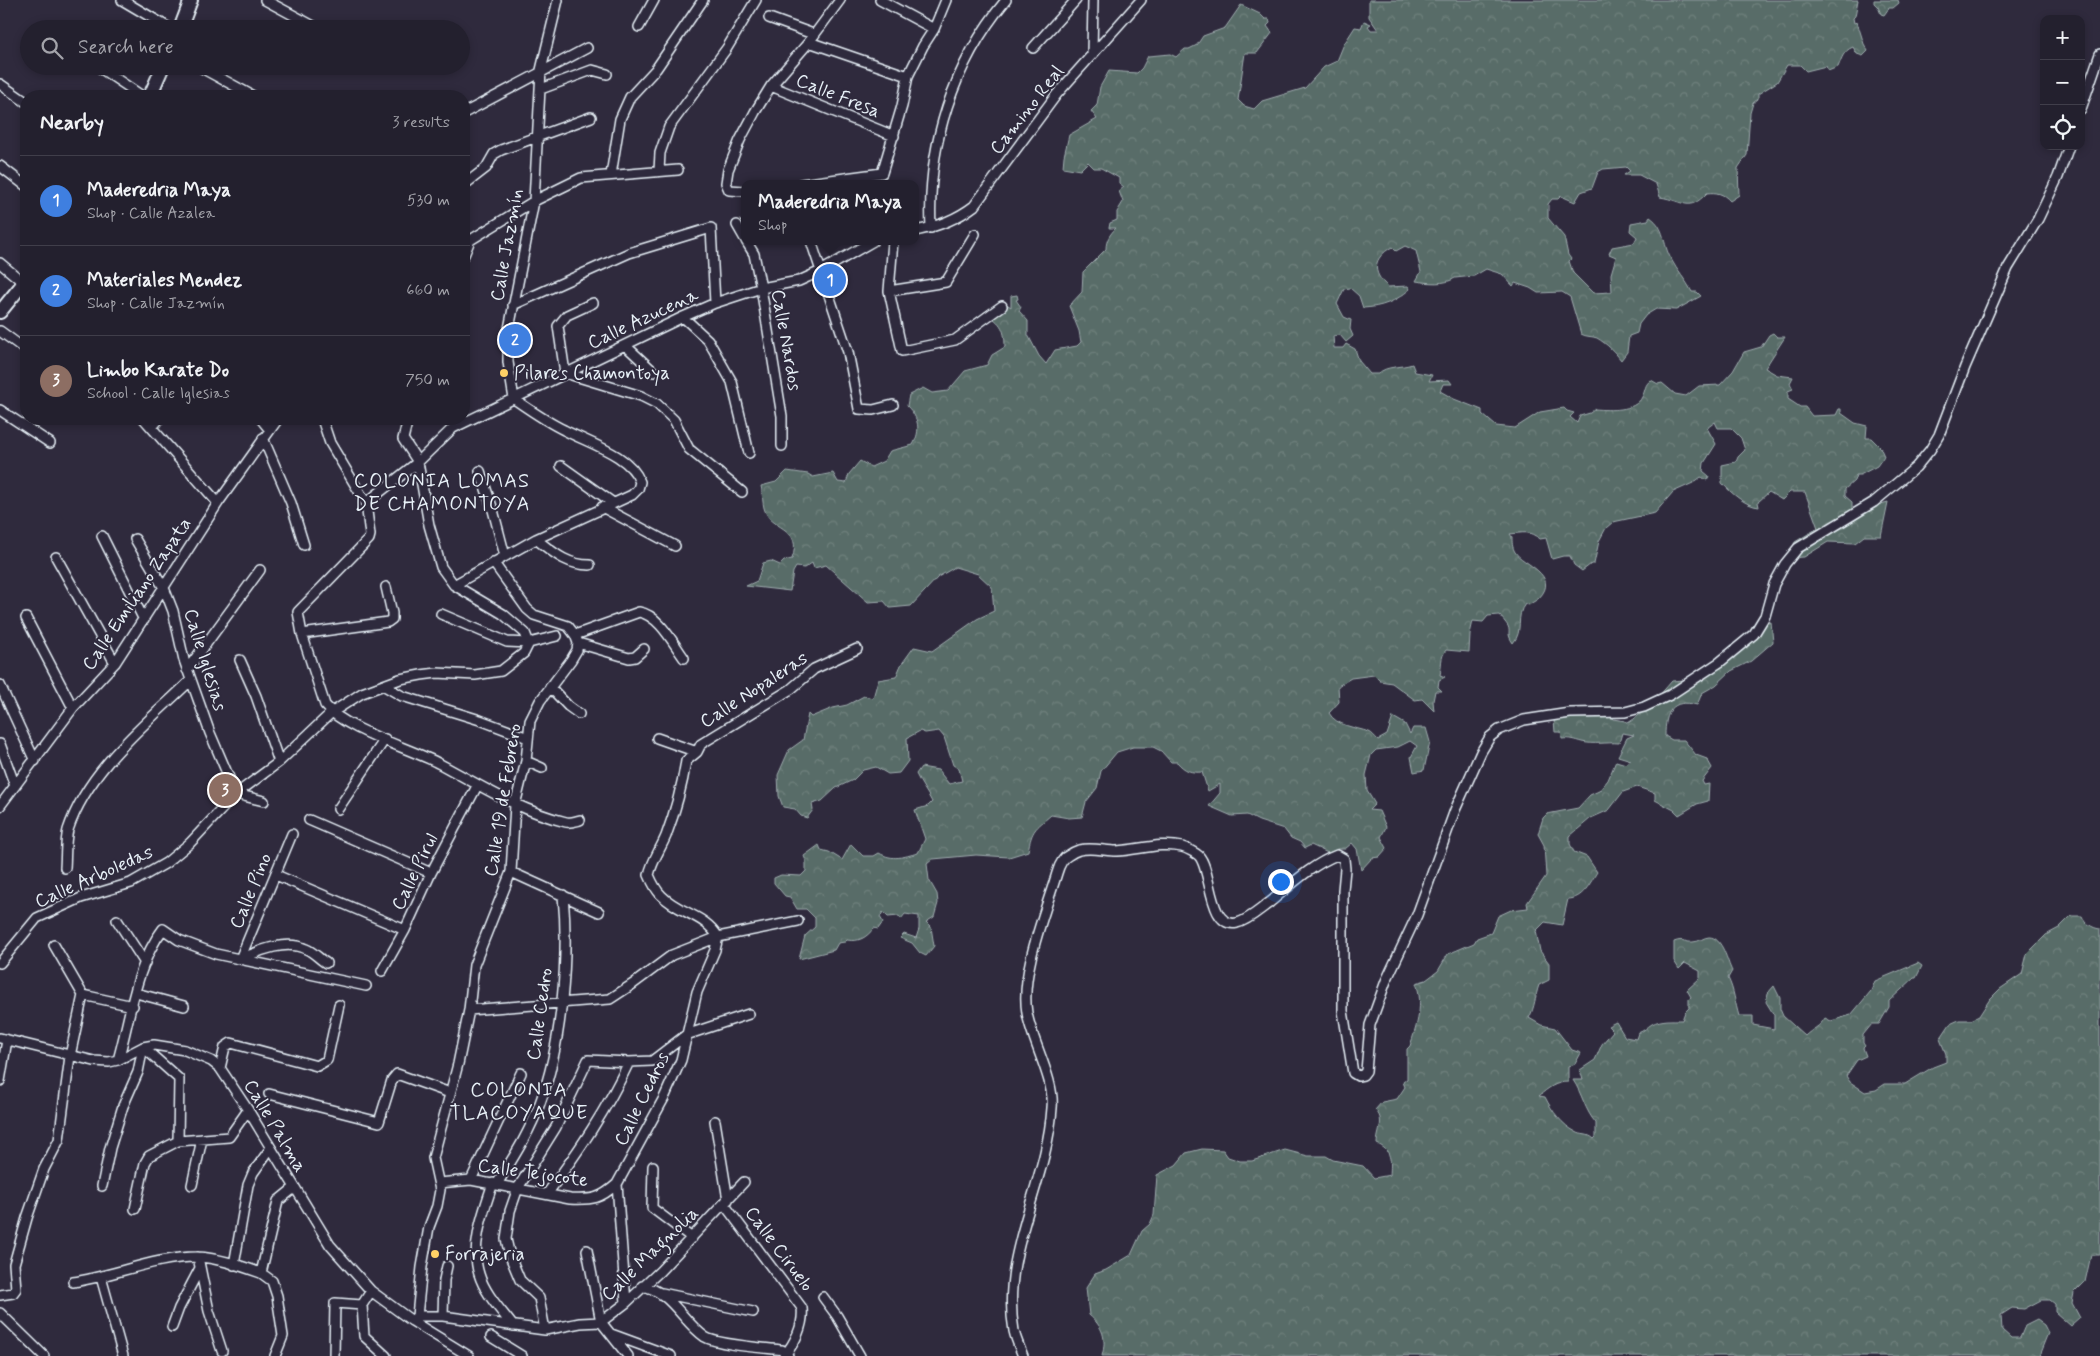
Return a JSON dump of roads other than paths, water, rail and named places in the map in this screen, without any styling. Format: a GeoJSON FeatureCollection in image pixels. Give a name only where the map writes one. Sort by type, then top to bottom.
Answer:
{"type":"FeatureCollection","features":[{"type":"Feature","properties":{"kind":"street"},"geometry":{"type":"LineString","coordinates":[[122,0],[156,20]]}},
{"type":"Feature","properties":{"kind":"street"},"geometry":{"type":"LineString","coordinates":[[183,20],[191,0]]}},
{"type":"Feature","properties":{"kind":"street"},"geometry":{"type":"LineString","coordinates":[[266,0],[303,20]]}},
{"type":"Feature","properties":{"kind":"street","name":"Calle Jazmín"},"geometry":{"type":"LineString","coordinates":[[514,399],[508,362],[508,334],[534,200],[539,137],[541,70],[558,0]]}},
{"type":"Feature","properties":{"kind":"street"},"geometry":{"type":"LineString","coordinates":[[639,27],[654,0]]}},
{"type":"Feature","properties":{"kind":"street"},"geometry":{"type":"LineString","coordinates":[[611,175],[620,120],[630,97],[656,69],[703,0]]}},
{"type":"Feature","properties":{"kind":"street"},"geometry":{"type":"LineString","coordinates":[[659,171],[660,153],[669,127],[726,48],[756,0]]}},
{"type":"Feature","properties":{"kind":"street"},"geometry":{"type":"LineString","coordinates":[[741,190],[729,190],[726,183],[728,170],[740,140],[770,86],[811,38],[839,0]]}},
{"type":"Feature","properties":{"kind":"street"},"geometry":{"type":"LineString","coordinates":[[880,0],[934,29]]}},
{"type":"Feature","properties":{"kind":"street"},"geometry":{"type":"LineString","coordinates":[[828,180],[882,172],[894,136],[908,76],[934,29],[946,0]]}},
{"type":"Feature","properties":{"kind":"street"},"geometry":{"type":"LineString","coordinates":[[919,230],[931,228],[931,185],[941,131],[951,94],[963,63],[1006,0]]}},
{"type":"Feature","properties":{"kind":"street"},"geometry":{"type":"LineString","coordinates":[[1034,48],[1076,0]]}},
{"type":"Feature","properties":{"kind":"street"},"geometry":{"type":"LineString","coordinates":[[1092,54],[1093,0]]}},
{"type":"Feature","properties":{"kind":"street","name":"Camino Real"},"geometry":{"type":"LineString","coordinates":[[931,228],[965,213],[974,206],[1057,94],[1142,0]]}},
{"type":"Feature","properties":{"kind":"street"},"geometry":{"type":"LineString","coordinates":[[769,18],[811,38],[908,76]]}},
{"type":"Feature","properties":{"kind":"street"},"geometry":{"type":"LineString","coordinates":[[470,110],[541,70],[586,48]]}},
{"type":"Feature","properties":{"kind":"street"},"geometry":{"type":"LineString","coordinates":[[2082,105],[2100,54]]}},
{"type":"Feature","properties":{"kind":"street"},"geometry":{"type":"LineString","coordinates":[[541,89],[592,70],[607,74]]}},
{"type":"Feature","properties":{"kind":"street"},"geometry":{"type":"LineString","coordinates":[[110,75],[133,90]]}},
{"type":"Feature","properties":{"kind":"street"},"geometry":{"type":"LineString","coordinates":[[153,90],[159,75]]}},
{"type":"Feature","properties":{"kind":"street"},"geometry":{"type":"LineString","coordinates":[[214,75],[242,90]]}},
{"type":"Feature","properties":{"kind":"street"},"geometry":{"type":"LineString","coordinates":[[0,84],[20,98]]}},
{"type":"Feature","properties":{"kind":"street","name":"Calle Fresa"},"geometry":{"type":"LineString","coordinates":[[770,86],[894,136]]}},
{"type":"Feature","properties":{"kind":"street"},"geometry":{"type":"LineString","coordinates":[[470,180],[486,168],[494,154],[591,117]]}},
{"type":"Feature","properties":{"kind":"street"},"geometry":{"type":"LineString","coordinates":[[1024,1356],[1014,1333],[1011,1298],[1019,1243],[1049,1139],[1053,1106],[1050,1089],[1027,1014],[1025,989],[1060,864],[1067,856],[1079,850],[1117,851],[1167,846],[1183,848],[1198,856],[1206,869],[1211,898],[1222,919],[1236,923],[1251,916],[1322,861],[1337,855],[1344,859],[1343,1011],[1354,1073],[1358,1076],[1363,1075],[1366,1071],[1370,1025],[1386,981],[1417,915],[1455,810],[1481,752],[1490,737],[1500,730],[1524,720],[1570,713],[1625,712],[1644,707],[1670,695],[1687,684],[1720,662],[1754,634],[1765,616],[1774,584],[1784,564],[1798,548],[1874,502],[1916,468],[1930,450],[1939,435],[1965,367],[2008,268],[2038,219],[2058,177],[2068,150]]}},
{"type":"Feature","properties":{"kind":"street"},"geometry":{"type":"LineString","coordinates":[[0,166],[20,181]]}},
{"type":"Feature","properties":{"kind":"street"},"geometry":{"type":"LineString","coordinates":[[470,240],[534,200],[581,178],[678,170]]}},
{"type":"Feature","properties":{"kind":"street","name":"Calle Nardos"},"geometry":{"type":"LineString","coordinates":[[737,225],[741,232]]}},
{"type":"Feature","properties":{"kind":"street"},"geometry":{"type":"LineString","coordinates":[[513,305],[629,253],[711,228],[715,303]]}},
{"type":"Feature","properties":{"kind":"street"},"geometry":{"type":"LineString","coordinates":[[889,291],[946,282],[975,234]]}},
{"type":"Feature","properties":{"kind":"street","name":"Calle Nardos"},"geometry":{"type":"LineString","coordinates":[[749,245],[754,254],[761,288],[782,416],[782,446]]}},
{"type":"Feature","properties":{"kind":"street"},"geometry":{"type":"LineString","coordinates":[[812,245],[848,352],[859,409],[873,410],[893,405]]}},
{"type":"Feature","properties":{"kind":"street","name":"Calle Azucena"},"geometry":{"type":"LineString","coordinates":[[470,420],[683,317],[715,303],[761,288],[799,281],[821,271],[866,245]]}},
{"type":"Feature","properties":{"kind":"street"},"geometry":{"type":"LineString","coordinates":[[893,245],[889,291],[902,351],[955,340],[1002,306]]}},
{"type":"Feature","properties":{"kind":"street"},"geometry":{"type":"LineString","coordinates":[[0,263],[20,277]]}},
{"type":"Feature","properties":{"kind":"street"},"geometry":{"type":"LineString","coordinates":[[0,312],[20,287]]}},
{"type":"Feature","properties":{"kind":"street"},"geometry":{"type":"LineString","coordinates":[[593,303],[567,316],[558,326],[565,373],[641,396],[657,404],[674,420],[689,450],[742,492]]}},
{"type":"Feature","properties":{"kind":"street"},"geometry":{"type":"LineString","coordinates":[[683,317],[708,340],[732,382],[748,453]]}},
{"type":"Feature","properties":{"kind":"street"},"geometry":{"type":"LineString","coordinates":[[0,331],[20,346]]}},
{"type":"Feature","properties":{"kind":"street"},"geometry":{"type":"LineString","coordinates":[[626,346],[654,372]]}},
{"type":"Feature","properties":{"kind":"street"},"geometry":{"type":"LineString","coordinates":[[454,585],[536,539],[602,507],[632,495],[638,489],[640,482],[638,474],[614,455],[564,430],[514,399]]}},
{"type":"Feature","properties":{"kind":"street"},"geometry":{"type":"LineString","coordinates":[[0,410],[20,423]]}},
{"type":"Feature","properties":{"kind":"street"},"geometry":{"type":"LineString","coordinates":[[23,425],[50,443]]}},
{"type":"Feature","properties":{"kind":"street"},"geometry":{"type":"LineString","coordinates":[[265,425],[269,430]]}},
{"type":"Feature","properties":{"kind":"street","name":"Calle Emiliano Zapata"},"geometry":{"type":"LineString","coordinates":[[0,806],[35,761],[72,708],[115,663],[218,503],[273,425]]}},
{"type":"Feature","properties":{"kind":"street"},"geometry":{"type":"LineString","coordinates":[[324,425],[330,443],[366,503],[370,524],[369,539],[298,612],[302,634],[325,706],[331,713],[347,723],[440,764],[477,786],[515,805],[568,823],[580,820]]}},
{"type":"Feature","properties":{"kind":"street"},"geometry":{"type":"LineString","coordinates":[[406,425],[403,438],[418,462],[429,525],[441,567],[454,585],[503,614],[526,632],[528,642]]}},
{"type":"Feature","properties":{"kind":"street","name":"Calle Azucena"},"geometry":{"type":"LineString","coordinates":[[366,503],[418,462],[453,428],[459,425]]}},
{"type":"Feature","properties":{"kind":"street"},"geometry":{"type":"LineString","coordinates":[[153,426],[218,503]]}},
{"type":"Feature","properties":{"kind":"street"},"geometry":{"type":"LineString","coordinates":[[263,438],[292,503],[304,544]]}},
{"type":"Feature","properties":{"kind":"street"},"geometry":{"type":"LineString","coordinates":[[561,466],[613,503]]}},
{"type":"Feature","properties":{"kind":"street"},"geometry":{"type":"LineString","coordinates":[[480,471],[491,503],[505,556]]}},
{"type":"Feature","properties":{"kind":"street"},"geometry":{"type":"LineString","coordinates":[[602,507],[675,546]]}},
{"type":"Feature","properties":{"kind":"street"},"geometry":{"type":"LineString","coordinates":[[102,536],[144,620]]}},
{"type":"Feature","properties":{"kind":"street","name":"Calle Iglesias"},"geometry":{"type":"LineString","coordinates":[[135,539],[164,588],[173,611],[191,680],[236,794]]}},
{"type":"Feature","properties":{"kind":"street"},"geometry":{"type":"LineString","coordinates":[[536,539],[562,560],[571,564],[590,565]]}},
{"type":"Feature","properties":{"kind":"street"},"geometry":{"type":"LineString","coordinates":[[56,557],[115,663]]}},
{"type":"Feature","properties":{"kind":"street"},"geometry":{"type":"LineString","coordinates":[[494,562],[527,609],[541,618],[568,626],[576,639],[630,658],[635,657],[644,649]]}},
{"type":"Feature","properties":{"kind":"street"},"geometry":{"type":"LineString","coordinates":[[188,670],[260,570]]}},
{"type":"Feature","properties":{"kind":"street"},"geometry":{"type":"LineString","coordinates":[[302,634],[388,622],[392,619],[392,613],[386,587]]}},
{"type":"Feature","properties":{"kind":"street"},"geometry":{"type":"LineString","coordinates":[[576,639],[640,612],[645,613],[660,625],[684,658]]}},
{"type":"Feature","properties":{"kind":"street"},"geometry":{"type":"LineString","coordinates":[[441,614],[507,642],[528,642],[557,636]]}},
{"type":"Feature","properties":{"kind":"street"},"geometry":{"type":"LineString","coordinates":[[26,618],[72,708]]}},
{"type":"Feature","properties":{"kind":"street","name":"Calle 19 de Febrero"},"geometry":{"type":"LineString","coordinates":[[415,1319],[429,1226],[436,1206],[439,1183],[434,1171],[433,1158],[469,1010],[474,965],[511,872],[515,805],[526,761],[530,721],[550,686],[577,650],[576,639]]}},
{"type":"Feature","properties":{"kind":"street","name":"Calle Arboledas"},"geometry":{"type":"LineString","coordinates":[[0,963],[37,918],[81,898],[131,882],[166,863],[190,843],[236,794],[279,762],[331,713],[362,693],[400,679],[437,673],[475,675],[501,671],[524,654],[528,642]]}},
{"type":"Feature","properties":{"kind":"street","name":"Calle Nopaleras"},"geometry":{"type":"LineString","coordinates":[[718,937],[713,928],[662,896],[649,875],[652,862],[666,837],[681,791],[686,761],[697,752],[701,744],[792,689],[814,669],[857,649]]}},
{"type":"Feature","properties":{"kind":"street"},"geometry":{"type":"LineString","coordinates":[[240,660],[256,696],[279,762]]}},
{"type":"Feature","properties":{"kind":"street"},"geometry":{"type":"LineString","coordinates":[[65,868],[68,831],[84,794],[104,766],[191,680]]}},
{"type":"Feature","properties":{"kind":"street"},"geometry":{"type":"LineString","coordinates":[[0,685],[35,761]]}},
{"type":"Feature","properties":{"kind":"street"},"geometry":{"type":"LineString","coordinates":[[383,685],[402,696],[480,720],[528,738]]}},
{"type":"Feature","properties":{"kind":"street"},"geometry":{"type":"LineString","coordinates":[[550,686],[568,706],[579,714]]}},
{"type":"Feature","properties":{"kind":"street"},"geometry":{"type":"LineString","coordinates":[[656,738],[697,752]]}},
{"type":"Feature","properties":{"kind":"street"},"geometry":{"type":"LineString","coordinates":[[338,809],[385,739]]}},
{"type":"Feature","properties":{"kind":"street"},"geometry":{"type":"LineString","coordinates":[[0,744],[15,786]]}},
{"type":"Feature","properties":{"kind":"street"},"geometry":{"type":"LineString","coordinates":[[526,761],[542,768]]}},
{"type":"Feature","properties":{"kind":"street","name":"Calle Pirul"},"geometry":{"type":"LineString","coordinates":[[382,972],[405,930],[431,872],[477,786]]}},
{"type":"Feature","properties":{"kind":"street"},"geometry":{"type":"LineString","coordinates":[[236,794],[264,801]]}},
{"type":"Feature","properties":{"kind":"street"},"geometry":{"type":"LineString","coordinates":[[310,820],[431,872]]}},
{"type":"Feature","properties":{"kind":"street","name":"Calle Pino"},"geometry":{"type":"LineString","coordinates":[[240,959],[292,834]]}},
{"type":"Feature","properties":{"kind":"street"},"geometry":{"type":"LineString","coordinates":[[511,872],[599,912]]}},
{"type":"Feature","properties":{"kind":"street"},"geometry":{"type":"LineString","coordinates":[[276,875],[405,930]]}},
{"type":"Feature","properties":{"kind":"street","name":"Calle Cedro"},"geometry":{"type":"LineString","coordinates":[[513,1326],[489,1295],[478,1274],[476,1246],[481,1219],[495,1184],[522,1143],[540,1103],[552,1058],[562,1003],[565,914],[563,895]]}},
{"type":"Feature","properties":{"kind":"street"},"geometry":{"type":"LineString","coordinates":[[116,920],[145,963]]}},
{"type":"Feature","properties":{"kind":"street"},"geometry":{"type":"LineString","coordinates":[[469,1010],[610,998],[633,984],[672,955],[718,937],[798,921]]}},
{"type":"Feature","properties":{"kind":"street"},"geometry":{"type":"LineString","coordinates":[[118,1060],[145,963],[155,940],[163,929],[179,940],[200,949],[366,986]]}},
{"type":"Feature","properties":{"kind":"street","name":"Calle Cedros"},"geometry":{"type":"LineString","coordinates":[[616,1184],[664,1098],[678,1068],[697,992],[715,950],[718,937]]}},
{"type":"Feature","properties":{"kind":"street"},"geometry":{"type":"LineString","coordinates":[[0,1295],[12,1293],[16,1288],[14,1264],[27,1218],[44,1169],[60,1140],[70,1056],[83,995],[54,945]]}},
{"type":"Feature","properties":{"kind":"street"},"geometry":{"type":"LineString","coordinates":[[240,959],[265,949],[289,945],[304,947],[326,962]]}},
{"type":"Feature","properties":{"kind":"street"},"geometry":{"type":"LineString","coordinates":[[136,993],[184,1006]]}},
{"type":"Feature","properties":{"kind":"street"},"geometry":{"type":"LineString","coordinates":[[83,995],[133,1006]]}},
{"type":"Feature","properties":{"kind":"street"},"geometry":{"type":"LineString","coordinates":[[220,1068],[225,1047],[231,1043],[317,1066],[328,1060],[339,1005]]}},
{"type":"Feature","properties":{"kind":"street"},"geometry":{"type":"LineString","coordinates":[[545,1330],[539,1298],[520,1280],[510,1256],[506,1239],[510,1211],[518,1188],[556,1127],[588,1060],[652,1061],[686,1035],[749,1014]]}},
{"type":"Feature","properties":{"kind":"street"},"geometry":{"type":"LineString","coordinates":[[0,1081],[3,1039]]}},
{"type":"Feature","properties":{"kind":"street","name":"Calle Palma"},"geometry":{"type":"LineString","coordinates":[[3,1039],[70,1056],[109,1062],[118,1060],[143,1047],[154,1045],[185,1050],[204,1057],[220,1068],[248,1110],[330,1246],[372,1291],[415,1319],[462,1355]]}},
{"type":"Feature","properties":{"kind":"street"},"geometry":{"type":"LineString","coordinates":[[143,1047],[179,1079],[178,1141]]}},
{"type":"Feature","properties":{"kind":"street"},"geometry":{"type":"LineString","coordinates":[[102,1186],[110,1148],[123,1106],[138,1072],[143,1047]]}},
{"type":"Feature","properties":{"kind":"street"},"geometry":{"type":"LineString","coordinates":[[547,1194],[589,1136],[629,1062]]}},
{"type":"Feature","properties":{"kind":"street"},"geometry":{"type":"LineString","coordinates":[[471,1180],[521,1073]]}},
{"type":"Feature","properties":{"kind":"street"},"geometry":{"type":"LineString","coordinates":[[269,1094],[379,1122],[392,1080],[397,1074],[450,1093]]}},
{"type":"Feature","properties":{"kind":"street"},"geometry":{"type":"LineString","coordinates":[[135,1209],[145,1163],[149,1156],[178,1141],[229,1137],[248,1110]]}},
{"type":"Feature","properties":{"kind":"street"},"geometry":{"type":"LineString","coordinates":[[715,1121],[726,1202]]}},
{"type":"Feature","properties":{"kind":"street"},"geometry":{"type":"LineString","coordinates":[[192,1185],[202,1139]]}},
{"type":"Feature","properties":{"kind":"street"},"geometry":{"type":"LineString","coordinates":[[234,1265],[248,1185],[253,1173],[270,1149]]}},
{"type":"Feature","properties":{"kind":"street"},"geometry":{"type":"LineString","coordinates":[[653,1166],[652,1208],[692,1238]]}},
{"type":"Feature","properties":{"kind":"street","name":"Calle Tejocote"},"geometry":{"type":"LineString","coordinates":[[439,1183],[471,1180],[570,1199],[586,1200],[602,1197],[616,1184]]}},
{"type":"Feature","properties":{"kind":"street","name":"Calle Magnolia"},"geometry":{"type":"LineString","coordinates":[[415,1319],[443,1316],[545,1330],[580,1323],[601,1322],[626,1303],[692,1238],[744,1182]]}},
{"type":"Feature","properties":{"kind":"street"},"geometry":{"type":"LineString","coordinates":[[616,1184],[626,1303]]}},
{"type":"Feature","properties":{"kind":"street"},"geometry":{"type":"LineString","coordinates":[[261,1273],[278,1201],[294,1188]]}},
{"type":"Feature","properties":{"kind":"street","name":"Calle Ciruelo"},"geometry":{"type":"LineString","coordinates":[[726,1202],[802,1308],[803,1314],[798,1334],[786,1355]]}},
{"type":"Feature","properties":{"kind":"street"},"geometry":{"type":"LineString","coordinates":[[587,1250],[601,1322],[628,1356]]}},
{"type":"Feature","properties":{"kind":"street"},"geometry":{"type":"LineString","coordinates":[[198,1257],[209,1311],[222,1351]]}},
{"type":"Feature","properties":{"kind":"street"},"geometry":{"type":"LineString","coordinates":[[73,1282],[101,1277],[165,1260],[198,1257],[261,1273],[272,1281],[277,1296],[283,1336],[276,1356]]}},
{"type":"Feature","properties":{"kind":"street"},"geometry":{"type":"LineString","coordinates":[[443,1316],[444,1280],[447,1266]]}},
{"type":"Feature","properties":{"kind":"street"},"geometry":{"type":"LineString","coordinates":[[172,1327],[179,1308],[200,1268]]}},
{"type":"Feature","properties":{"kind":"street"},"geometry":{"type":"LineString","coordinates":[[101,1277],[123,1356]]}},
{"type":"Feature","properties":{"kind":"street"},"geometry":{"type":"LineString","coordinates":[[642,1286],[662,1293],[753,1312]]}},
{"type":"Feature","properties":{"kind":"street"},"geometry":{"type":"LineString","coordinates":[[372,1291],[362,1305],[364,1336],[386,1356]]}},
{"type":"Feature","properties":{"kind":"street"},"geometry":{"type":"LineString","coordinates":[[662,1293],[706,1338],[742,1346],[782,1350],[786,1355]]}},
{"type":"Feature","properties":{"kind":"street"},"geometry":{"type":"LineString","coordinates":[[823,1297],[837,1316],[860,1356]]}},
{"type":"Feature","properties":{"kind":"street"},"geometry":{"type":"LineString","coordinates":[[334,1356],[335,1303],[362,1305]]}},
{"type":"Feature","properties":{"kind":"street"},"geometry":{"type":"LineString","coordinates":[[0,1313],[44,1356]]}},
{"type":"Feature","properties":{"kind":"street"},"geometry":{"type":"LineString","coordinates":[[611,1334],[671,1356]]}},
{"type":"Feature","properties":{"kind":"street"},"geometry":{"type":"LineString","coordinates":[[491,1337],[522,1356]]}},
{"type":"Feature","properties":{"kind":"place","name":"Maderedria Maya"},"geometry":{"type":"Point","coordinates":[830,280]}},
{"type":"Feature","properties":{"kind":"place","name":"Materiales Mendez"},"geometry":{"type":"Point","coordinates":[515,340]}},
{"type":"Feature","properties":{"kind":"place","name":"Pilares Chamontoya"},"geometry":{"type":"Point","coordinates":[504,373]}},
{"type":"Feature","properties":{"kind":"place","name":"Limbo Karate Do"},"geometry":{"type":"Point","coordinates":[225,790]}},
{"type":"Feature","properties":{"kind":"place","name":"Forrajeria"},"geometry":{"type":"Point","coordinates":[435,1254]}},
{"type":"Feature","properties":{"kind":"district","name":"COLONIA LOMAS DE CHAMONTOYA"},"geometry":{"type":"Point","coordinates":[442,492]}},
{"type":"Feature","properties":{"kind":"district","name":"COLONIA TLACOYAQUE"},"geometry":{"type":"Point","coordinates":[519,1102]}}]}
